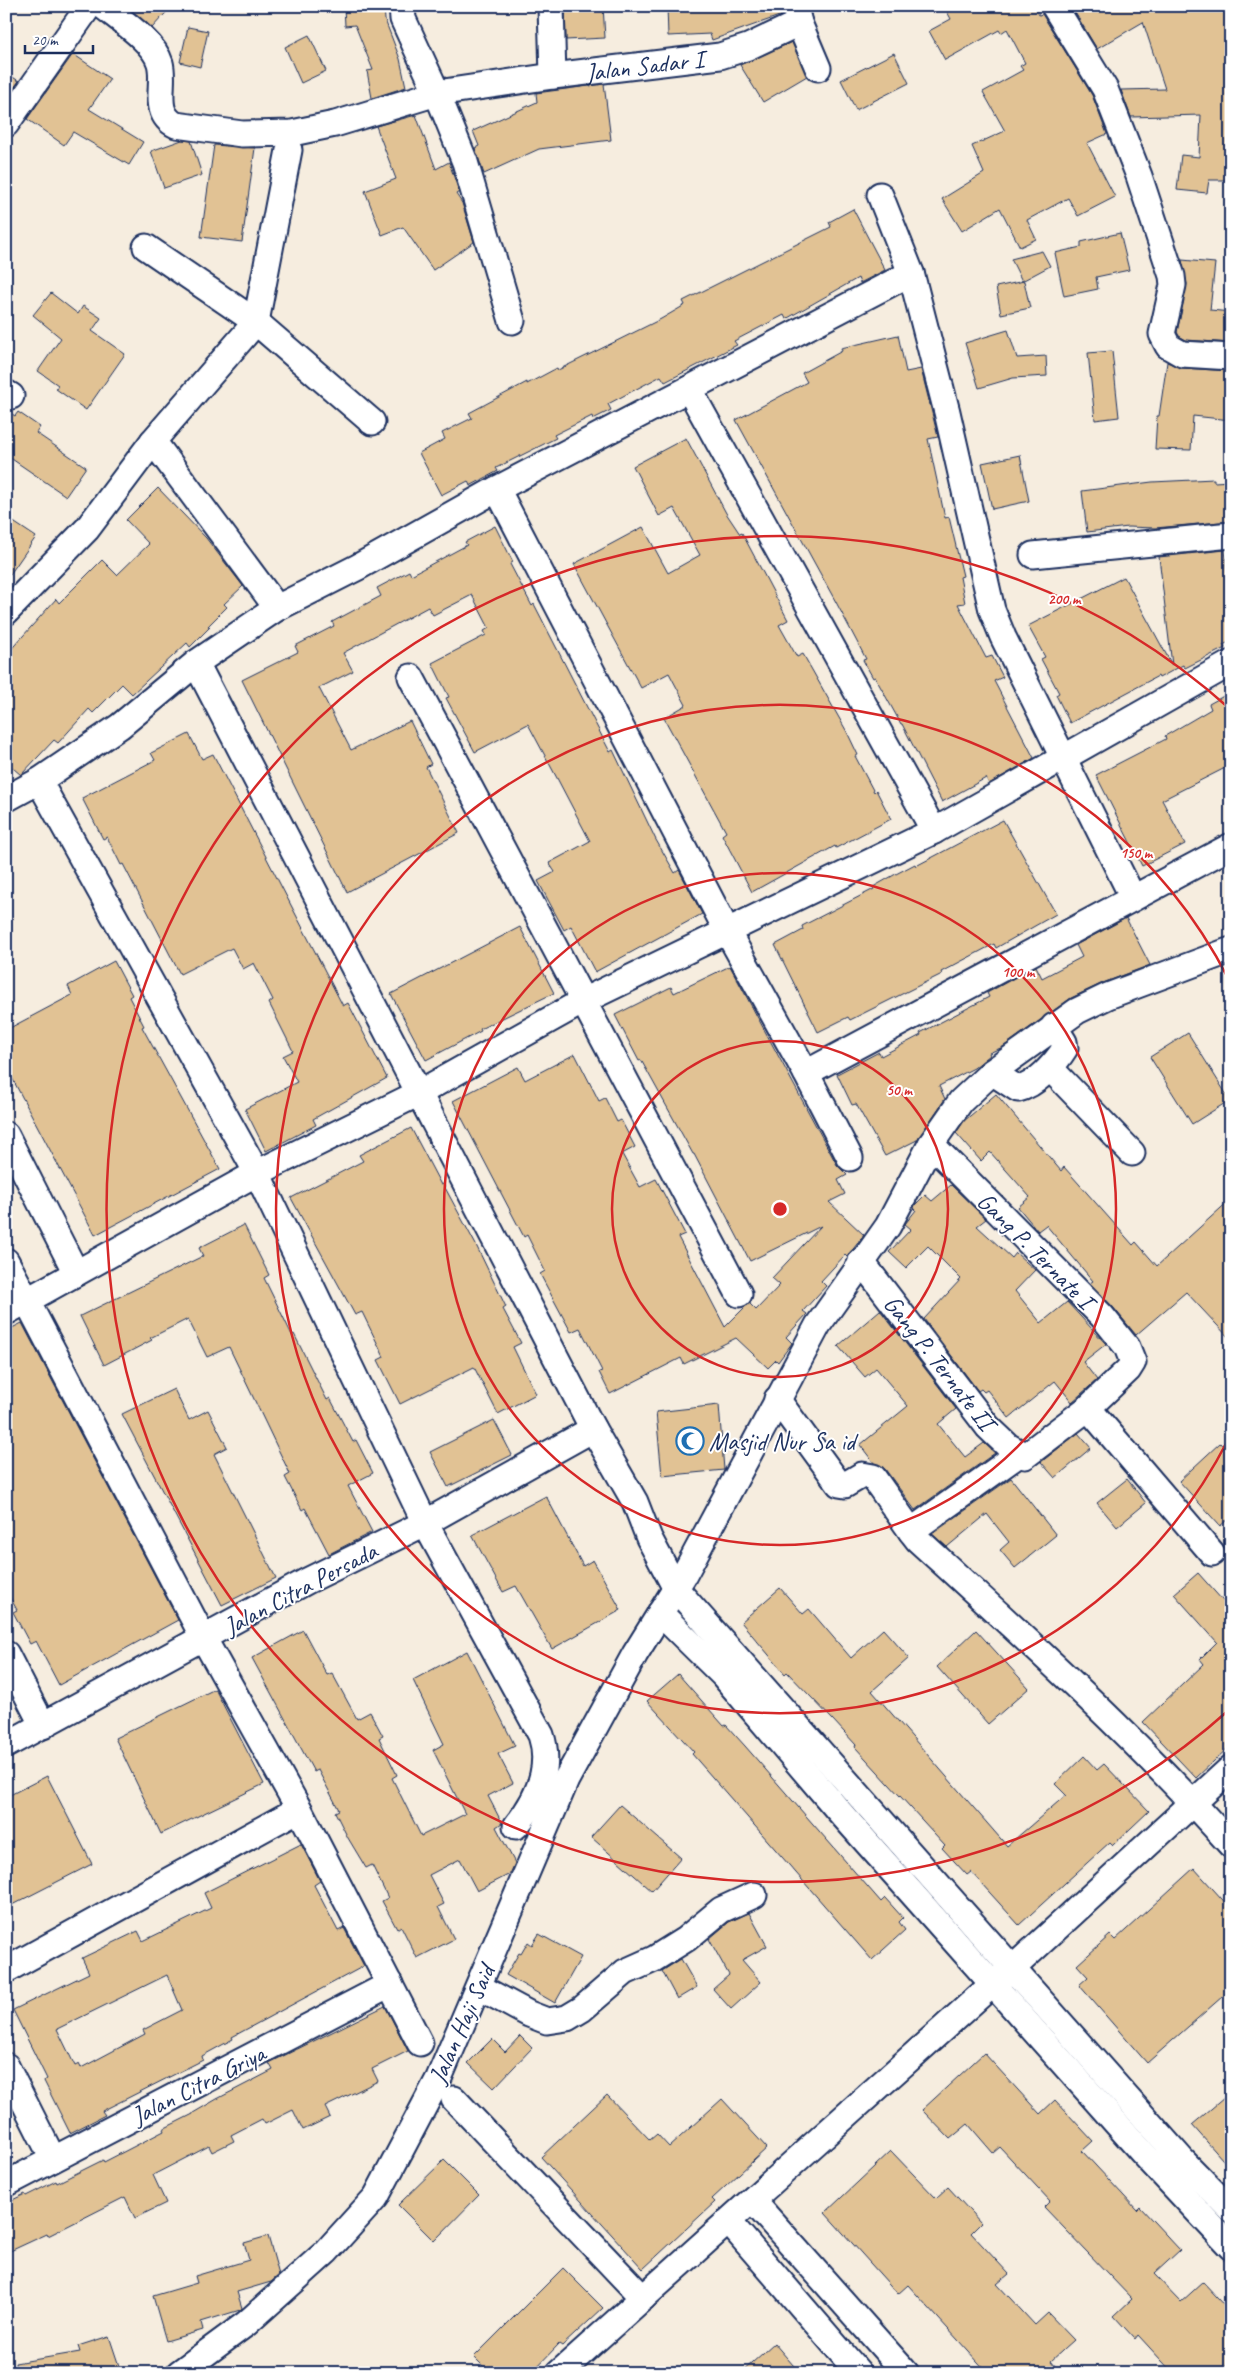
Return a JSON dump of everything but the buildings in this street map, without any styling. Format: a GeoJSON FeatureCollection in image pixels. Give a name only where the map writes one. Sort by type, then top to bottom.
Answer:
{"type":"FeatureCollection","features":[{"type":"Feature","properties":{"kind":"street"},"geometry":{"type":"LineString","coordinates":[[6,124],[89,6]]}},
{"type":"Feature","properties":{"kind":"street"},"geometry":{"type":"LineString","coordinates":[[103,6],[137,34],[154,52],[160,64],[162,82],[161,107],[168,121],[176,125],[242,134],[292,133],[335,124],[437,93],[552,76]]}},
{"type":"Feature","properties":{"kind":"street"},"geometry":{"type":"LineString","coordinates":[[402,6],[406,25],[437,93],[465,162],[512,321]]}},
{"type":"Feature","properties":{"kind":"street","name":"Jalan Sadar I"},"geometry":{"type":"LineString","coordinates":[[551,6],[552,76],[720,56],[748,47],[796,11],[818,68]]}},
{"type":"Feature","properties":{"kind":"street"},"geometry":{"type":"LineString","coordinates":[[1054,6],[1105,89],[1139,176],[1172,276],[1173,285],[1162,334],[1168,346],[1182,354],[1231,357]]}},
{"type":"Feature","properties":{"kind":"street"},"geometry":{"type":"LineString","coordinates":[[6,612],[87,530],[153,441],[256,322],[289,150]]}},
{"type":"Feature","properties":{"kind":"street"},"geometry":{"type":"LineString","coordinates":[[880,195],[911,273],[947,412],[992,610],[1003,637],[1133,898]]}},
{"type":"Feature","properties":{"kind":"street"},"geometry":{"type":"LineString","coordinates":[[146,247],[256,322],[372,422]]}},
{"type":"Feature","properties":{"kind":"street"},"geometry":{"type":"LineString","coordinates":[[6,799],[39,782],[120,726],[196,664],[276,608],[358,567],[497,489],[911,273]]}},
{"type":"Feature","properties":{"kind":"street"},"geometry":{"type":"LineString","coordinates":[[689,389],[934,831]]}},
{"type":"Feature","properties":{"kind":"street"},"geometry":{"type":"LineString","coordinates":[[153,441],[276,608]]}},
{"type":"Feature","properties":{"kind":"street"},"geometry":{"type":"LineString","coordinates":[[497,489],[727,931],[806,1073],[850,1158]]}},
{"type":"Feature","properties":{"kind":"street"},"geometry":{"type":"LineString","coordinates":[[1033,555],[1231,534]]}},
{"type":"Feature","properties":{"kind":"street"},"geometry":{"type":"LineString","coordinates":[[196,664],[593,1429],[635,1502],[650,1538],[680,1582],[1003,1975],[1142,2152],[1231,2247]]}},
{"type":"Feature","properties":{"kind":"street"},"geometry":{"type":"LineString","coordinates":[[24,1303],[257,1173],[419,1093],[584,1000],[934,831],[1063,756],[1231,664]]}},
{"type":"Feature","properties":{"kind":"street"},"geometry":{"type":"LineString","coordinates":[[412,678],[739,1294]]}},
{"type":"Feature","properties":{"kind":"street"},"geometry":{"type":"LineString","coordinates":[[39,782],[257,1173],[425,1523],[541,1735],[545,1747],[546,1761],[543,1779],[526,1814],[516,1826]]}},
{"type":"Feature","properties":{"kind":"street"},"geometry":{"type":"LineString","coordinates":[[806,1073],[1231,846]]}},
{"type":"Feature","properties":{"kind":"street","name":"Jalan Haji Said"},"geometry":{"type":"LineString","coordinates":[[179,2373],[247,2324],[326,2252],[376,2197],[439,2078],[566,1780],[634,1654],[680,1582],[818,1325],[888,1226],[930,1144],[961,1101],[992,1072],[1077,1011],[1108,996],[1231,950]]}},
{"type":"Feature","properties":{"kind":"street"},"geometry":{"type":"LineString","coordinates":[[992,1072],[1018,1089],[1024,1088],[1050,1068],[1065,1048],[1064,1042],[1054,1026]]}},
{"type":"Feature","properties":{"kind":"street"},"geometry":{"type":"LineString","coordinates":[[1050,1068],[1132,1153]]}},
{"type":"Feature","properties":{"kind":"street"},"geometry":{"type":"LineString","coordinates":[[6,1135],[71,1276]]}},
{"type":"Feature","properties":{"kind":"street","name":"Gang P. Ternate I"},"geometry":{"type":"LineString","coordinates":[[930,1144],[1102,1316],[1127,1346],[1133,1362],[1128,1370],[1088,1408]]}},
{"type":"Feature","properties":{"kind":"street"},"geometry":{"type":"LineString","coordinates":[[6,1261],[24,1303],[204,1638],[299,1809],[420,2043]]}},
{"type":"Feature","properties":{"kind":"street","name":"Gang P. Ternate II"},"geometry":{"type":"LineString","coordinates":[[862,1261],[988,1427],[1022,1455]]}},
{"type":"Feature","properties":{"kind":"street"},"geometry":{"type":"LineString","coordinates":[[777,1399],[839,1484],[845,1485],[862,1475],[868,1474],[873,1477],[918,1540],[1057,1667],[1192,1802],[1231,1845]]}},
{"type":"Feature","properties":{"kind":"street"},"geometry":{"type":"LineString","coordinates":[[911,1530],[1088,1408],[1212,1553]]}},
{"type":"Feature","properties":{"kind":"street","name":"Jalan Citra Persada"},"geometry":{"type":"LineString","coordinates":[[6,1745],[307,1581],[425,1523],[593,1429]]}},
{"type":"Feature","properties":{"kind":"street"},"geometry":{"type":"LineString","coordinates":[[660,1613],[723,1675],[838,1810],[1003,1975],[1231,2210]]}},
{"type":"Feature","properties":{"kind":"street"},"geometry":{"type":"LineString","coordinates":[[6,1654],[43,1726]]}},
{"type":"Feature","properties":{"kind":"street"},"geometry":{"type":"LineString","coordinates":[[559,2373],[753,2201],[1231,1768]]}},
{"type":"Feature","properties":{"kind":"street"},"geometry":{"type":"LineString","coordinates":[[6,1970],[299,1809]]}},
{"type":"Feature","properties":{"kind":"street"},"geometry":{"type":"LineString","coordinates":[[479,1987],[528,2014],[547,2021],[567,2018],[582,2009],[624,1972],[654,1959],[686,1939],[721,1910],[754,1895]]}},
{"type":"Feature","properties":{"kind":"street","name":"Jalan Citra Griya"},"geometry":{"type":"LineString","coordinates":[[6,2184],[390,1984]]}},
{"type":"Feature","properties":{"kind":"street"},"geometry":{"type":"LineString","coordinates":[[6,2066],[53,2159]]}},
{"type":"Feature","properties":{"kind":"street"},"geometry":{"type":"LineString","coordinates":[[454,2099],[642,2298]]}},
{"type":"Feature","properties":{"kind":"street"},"geometry":{"type":"LineString","coordinates":[[753,2201],[906,2373]]}},
{"type":"Feature","properties":{"kind":"street"},"geometry":{"type":"LineString","coordinates":[[728,2222],[859,2373]]}},
{"type":"Feature","properties":{"kind":"place","name":"Masjid Nur Sa id"},"geometry":{"type":"Point","coordinates":[690,1441]}}]}
